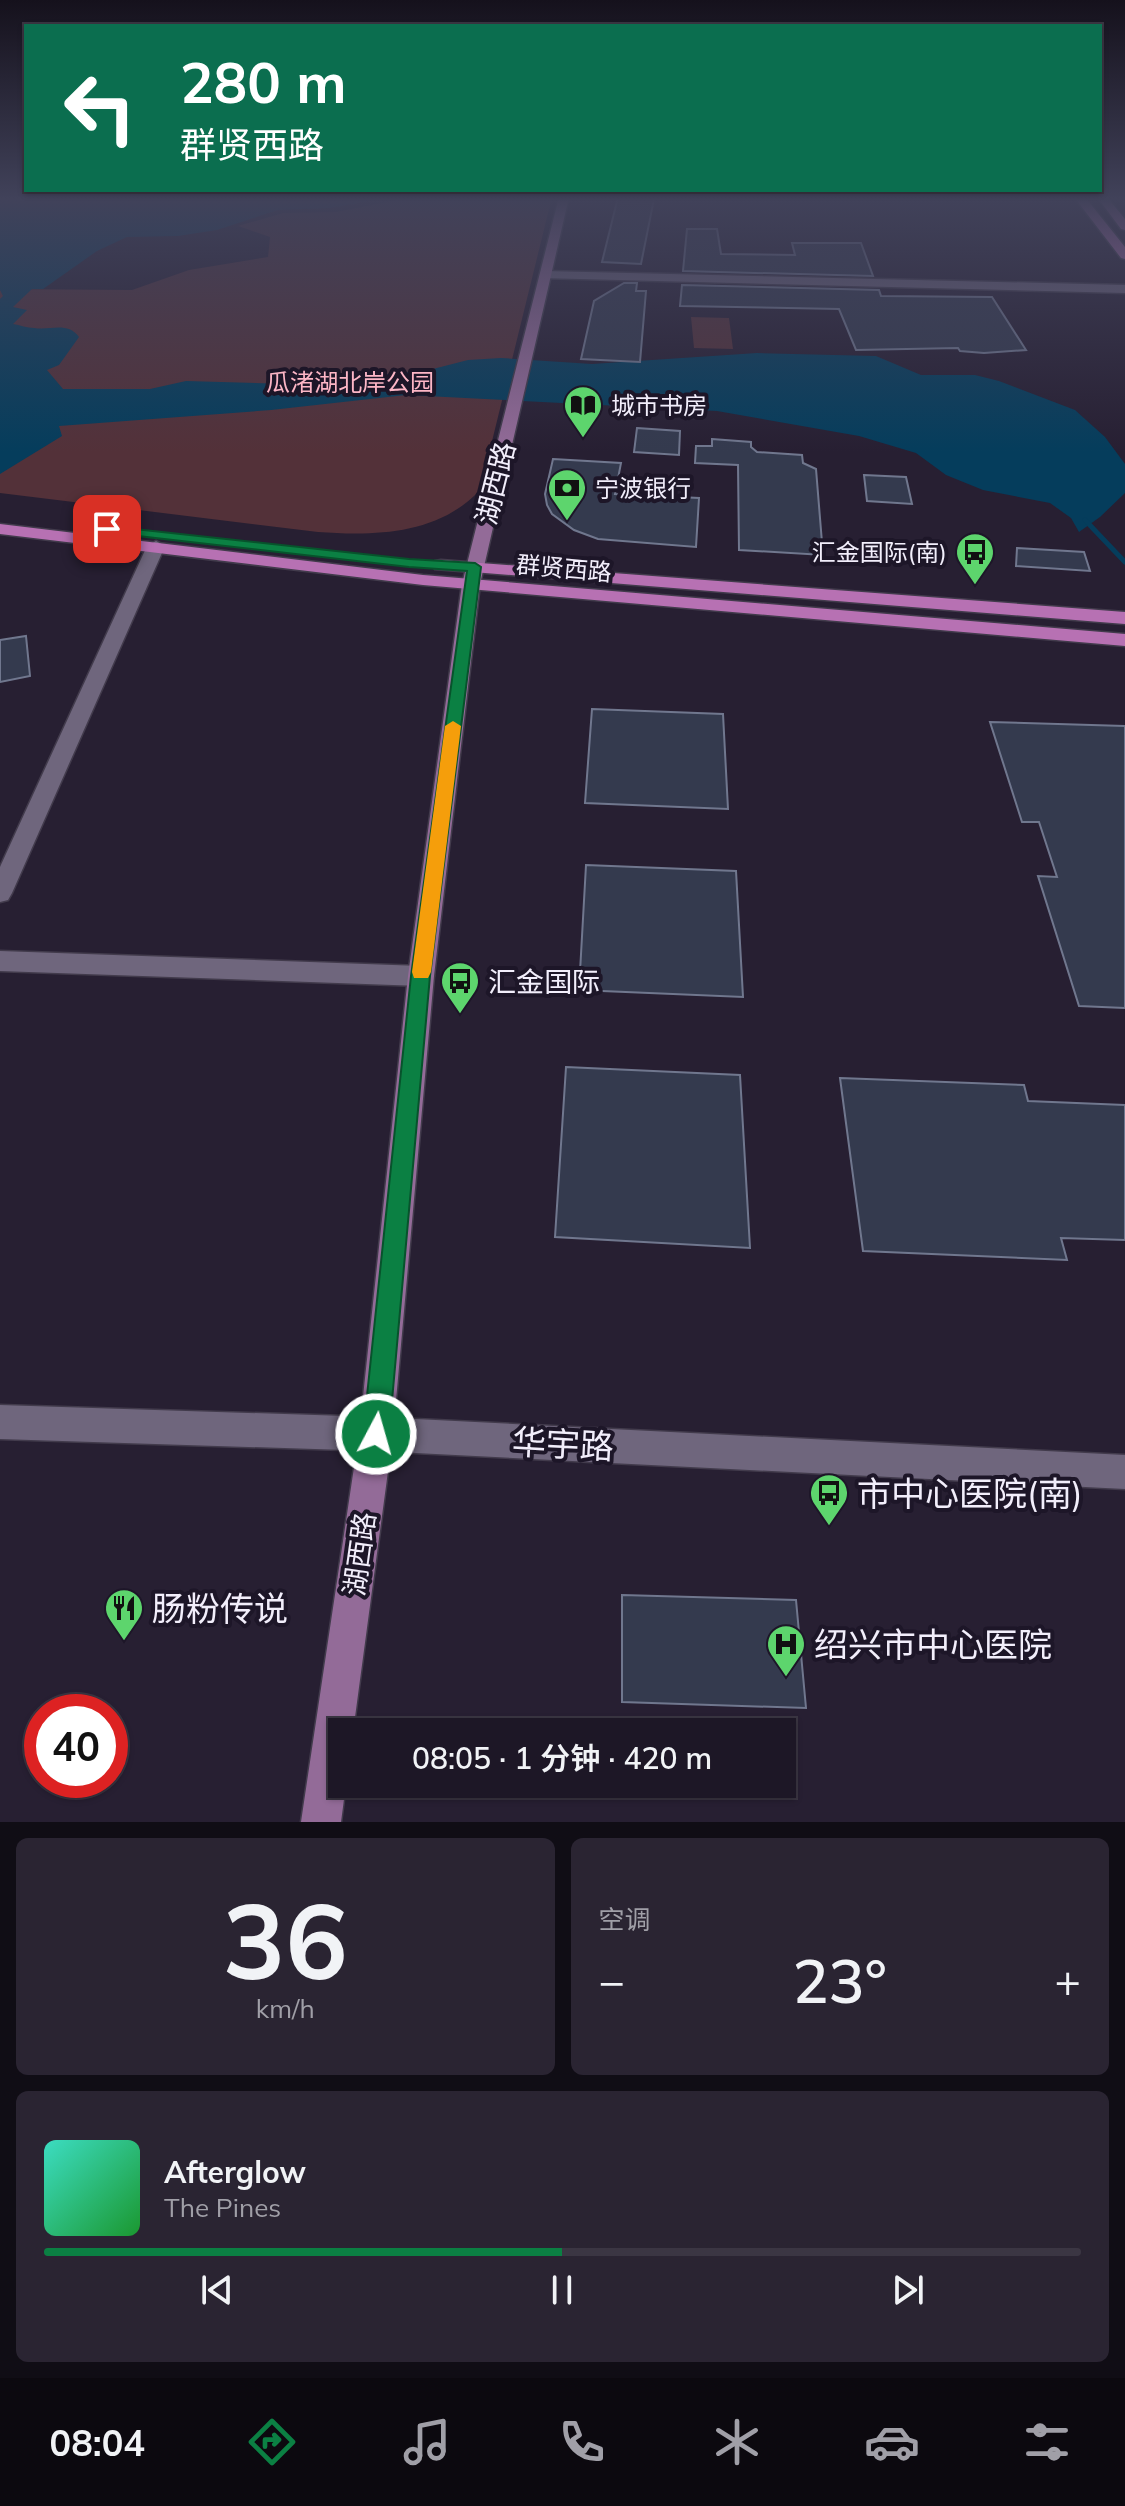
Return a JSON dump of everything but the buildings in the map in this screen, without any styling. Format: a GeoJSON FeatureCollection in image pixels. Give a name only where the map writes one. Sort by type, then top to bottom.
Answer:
{"type":"FeatureCollection","features":[{"type":"Feature","properties":{"kind":"main road","name":"群贤西路"},"geometry":{"type":"LineString","coordinates":[[0,517],[394,562],[473,576],[1125,618]]}},
{"type":"Feature","properties":{"kind":"main road","name":"群贤西路"},"geometry":{"type":"LineString","coordinates":[[0,529],[1125,640]]}},
{"type":"Feature","properties":{"kind":"street","name":"湖西路"},"geometry":{"type":"LineString","coordinates":[[321,1822],[376,1434],[421,976],[473,576],[543,282]]}},
{"type":"Feature","properties":{"kind":"street"},"geometry":{"type":"LineString","coordinates":[[836,282],[1125,289]]}},
{"type":"Feature","properties":{"kind":"street"},"geometry":{"type":"LineString","coordinates":[[0,893],[156,546]]}},
{"type":"Feature","properties":{"kind":"street"},"geometry":{"type":"LineString","coordinates":[[0,961],[421,976]]}},
{"type":"Feature","properties":{"kind":"street","name":"华宇路"},"geometry":{"type":"LineString","coordinates":[[0,1422],[376,1434],[1125,1472]]}},
{"type":"Feature","properties":{"kind":"green space","name":"瓜渚湖北岸公园"},"geometry":{"type":"Polygon","coordinates":[[[155,282],[531,282],[480,490],[463,505],[425,524],[361,533],[318,532],[0,493],[0,289],[132,290],[155,282]]]}},
{"type":"Feature","properties":{"kind":"green space"},"geometry":{"type":"Polygon","coordinates":[[[691,317],[729,318],[733,349],[694,348],[691,317]]]}},
{"type":"Feature","properties":{"kind":"water"},"geometry":{"type":"Polygon","coordinates":[[[0,282],[53,282],[43,289],[32,289],[13,307],[27,310],[13,324],[40,329],[64,328],[79,337],[59,365],[47,370],[63,389],[150,389],[186,381],[323,385],[357,377],[429,370],[468,360],[501,358],[592,364],[757,353],[876,356],[921,375],[975,375],[999,381],[1075,410],[1105,437],[1125,464],[1125,493],[1079,532],[1071,518],[1050,503],[983,490],[946,475],[916,453],[859,436],[717,411],[406,395],[271,410],[59,426],[62,436],[0,474],[0,299],[3,296],[0,282]]]}},
{"type":"Feature","properties":{"kind":"waterway"},"geometry":{"type":"LineString","coordinates":[[1085,520],[1125,562]]}},
{"type":"Feature","properties":{"kind":"slow traffic"},"geometry":{"type":"LineString","coordinates":[[421,972],[453,726]]}},
{"type":"Feature","properties":{"kind":"place","name":"城市书房"},"geometry":{"type":"Point","coordinates":[583,439]}},
{"type":"Feature","properties":{"kind":"place","name":"宁波银行"},"geometry":{"type":"Point","coordinates":[567,522]}},
{"type":"Feature","properties":{"kind":"place","name":"汇金国际(南)"},"geometry":{"type":"Point","coordinates":[975,586]}},
{"type":"Feature","properties":{"kind":"place","name":"汇金国际"},"geometry":{"type":"Point","coordinates":[460,1015]}},
{"type":"Feature","properties":{"kind":"place","name":"市中心医院(南)"},"geometry":{"type":"Point","coordinates":[829,1527]}},
{"type":"Feature","properties":{"kind":"place","name":"肠粉传说"},"geometry":{"type":"Point","coordinates":[124,1642]}},
{"type":"Feature","properties":{"kind":"place","name":"绍兴市中心医院"},"geometry":{"type":"Point","coordinates":[786,1678]}},
{"type":"Feature","properties":{"kind":"route"},"geometry":{"type":"LineString","coordinates":[[107,529],[409,563],[475,567],[421,976],[376,1434]]}}]}
